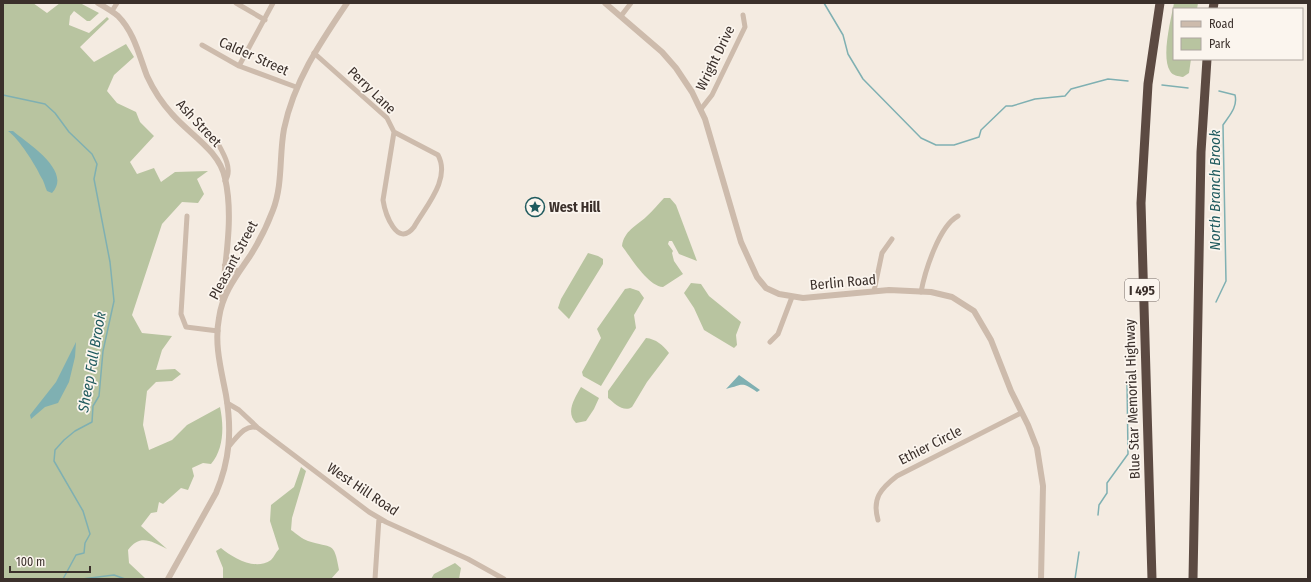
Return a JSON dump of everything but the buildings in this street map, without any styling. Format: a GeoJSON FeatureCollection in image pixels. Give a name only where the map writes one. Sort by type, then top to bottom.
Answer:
{"type":"FeatureCollection","features":[{"type":"Feature","properties":{"kind":"highway","name":"Blue Star Memorial Highway"},"geometry":{"type":"LineString","coordinates":[[1152,579],[1140,203],[1148,84],[1160,3]]}},
{"type":"Feature","properties":{"kind":"highway"},"geometry":{"type":"LineString","coordinates":[[1193,579],[1201,152],[1207,60]]}},
{"type":"Feature","properties":{"kind":"street","name":"Ash Street"},"geometry":{"type":"LineString","coordinates":[[98,3],[122,21],[134,39],[148,77],[157,94],[172,114],[214,156],[226,181],[228,206],[222,305]]}},
{"type":"Feature","properties":{"kind":"street"},"geometry":{"type":"LineString","coordinates":[[112,12],[117,3]]}},
{"type":"Feature","properties":{"kind":"street"},"geometry":{"type":"LineString","coordinates":[[236,3],[265,20]]}},
{"type":"Feature","properties":{"kind":"street"},"geometry":{"type":"LineString","coordinates":[[239,66],[273,3]]}},
{"type":"Feature","properties":{"kind":"street","name":"Pleasant Street"},"geometry":{"type":"LineString","coordinates":[[168,579],[216,493],[226,464],[230,445],[230,426],[227,403],[218,357],[218,331],[222,305],[239,272],[263,232],[277,196],[284,131],[288,111],[296,87],[314,53],[347,3]]}},
{"type":"Feature","properties":{"kind":"street","name":"Berlin Road"},"geometry":{"type":"LineString","coordinates":[[605,3],[654,44],[676,68],[692,92],[701,109],[738,236],[757,277],[766,288],[779,294],[792,297],[819,297],[874,291],[921,292],[952,297],[974,311],[988,334],[1008,385],[1035,442],[1042,479],[1041,579]]}},
{"type":"Feature","properties":{"kind":"street"},"geometry":{"type":"LineString","coordinates":[[621,16],[631,3]]}},
{"type":"Feature","properties":{"kind":"street","name":"Wright Drive"},"geometry":{"type":"LineString","coordinates":[[701,109],[712,94],[745,27],[743,15]]}},
{"type":"Feature","properties":{"kind":"street","name":"Calder Street"},"geometry":{"type":"LineString","coordinates":[[202,45],[239,66],[296,87]]}},
{"type":"Feature","properties":{"kind":"street","name":"Perry Lane"},"geometry":{"type":"LineString","coordinates":[[314,53],[387,118],[394,132],[388,177],[383,200],[387,216],[394,229],[401,233],[406,233],[414,227],[436,190],[441,178],[443,167],[438,155],[394,132]]}},
{"type":"Feature","properties":{"kind":"street"},"geometry":{"type":"LineString","coordinates":[[216,140],[229,173],[226,181]]}},
{"type":"Feature","properties":{"kind":"street"},"geometry":{"type":"LineString","coordinates":[[187,216],[182,314],[186,327],[218,331]]}},
{"type":"Feature","properties":{"kind":"street"},"geometry":{"type":"LineString","coordinates":[[921,292],[926,270],[935,248],[949,222],[958,216]]}},
{"type":"Feature","properties":{"kind":"street"},"geometry":{"type":"LineString","coordinates":[[874,291],[882,253],[892,239]]}},
{"type":"Feature","properties":{"kind":"street"},"geometry":{"type":"LineString","coordinates":[[225,265],[239,272]]}},
{"type":"Feature","properties":{"kind":"street"},"geometry":{"type":"LineString","coordinates":[[770,342],[778,334],[792,297]]}},
{"type":"Feature","properties":{"kind":"street","name":"West Hill Road"},"geometry":{"type":"LineString","coordinates":[[227,403],[239,410],[258,428],[379,518],[468,559],[504,579]]}},
{"type":"Feature","properties":{"kind":"street","name":"Ethier Circle"},"geometry":{"type":"LineString","coordinates":[[878,520],[875,506],[878,496],[887,484],[897,476],[1022,413]]}},
{"type":"Feature","properties":{"kind":"street"},"geometry":{"type":"LineString","coordinates":[[230,445],[246,429],[254,426],[258,428]]}},
{"type":"Feature","properties":{"kind":"street"},"geometry":{"type":"LineString","coordinates":[[374,579],[379,518]]}},
{"type":"Feature","properties":{"kind":"green space"},"geometry":{"type":"Polygon","coordinates":[[[3,3],[33,3],[47,13],[60,3],[80,3],[99,13],[90,21],[87,21],[74,11],[70,16],[69,25],[89,33],[107,17],[109,19],[80,47],[94,62],[126,44],[134,57],[114,75],[107,91],[117,103],[136,112],[140,122],[154,136],[130,162],[137,174],[154,168],[161,182],[175,172],[208,171],[197,179],[204,194],[198,203],[182,202],[162,224],[132,315],[142,333],[172,336],[162,350],[156,370],[175,369],[181,374],[172,381],[156,382],[147,391],[143,425],[149,450],[172,440],[187,425],[220,407],[222,422],[221,444],[211,464],[203,463],[192,468],[194,476],[188,490],[181,488],[163,504],[159,502],[157,512],[151,513],[141,526],[167,549],[146,540],[137,542],[128,550],[129,563],[146,579],[3,579],[3,3]]]}},
{"type":"Feature","properties":{"kind":"green space"},"geometry":{"type":"Polygon","coordinates":[[[1174,3],[1198,3],[1197,8],[1173,8],[1174,3]]]}},
{"type":"Feature","properties":{"kind":"green space"},"geometry":{"type":"Polygon","coordinates":[[[1173,8],[1173,60],[1191,60],[1189,73],[1183,77],[1176,76],[1171,73],[1167,65],[1166,57],[1173,8]]]}},
{"type":"Feature","properties":{"kind":"green space"},"geometry":{"type":"Polygon","coordinates":[[[664,198],[670,198],[676,205],[697,261],[679,254],[672,241],[669,241],[668,244],[673,251],[674,261],[683,274],[663,287],[657,285],[646,277],[622,246],[625,236],[649,215],[664,198]]]}},
{"type":"Feature","properties":{"kind":"green space"},"geometry":{"type":"Polygon","coordinates":[[[588,253],[603,259],[603,264],[569,319],[558,308],[561,299],[588,253]]]}},
{"type":"Feature","properties":{"kind":"green space"},"geometry":{"type":"Polygon","coordinates":[[[691,283],[701,284],[709,296],[741,322],[736,335],[737,345],[734,348],[704,330],[694,308],[684,293],[691,283]]]}},
{"type":"Feature","properties":{"kind":"green space"},"geometry":{"type":"Polygon","coordinates":[[[630,288],[639,291],[644,298],[634,315],[636,328],[601,386],[583,376],[582,372],[601,338],[597,329],[625,289],[630,288]]]}},
{"type":"Feature","properties":{"kind":"green space"},"geometry":{"type":"Polygon","coordinates":[[[646,338],[659,343],[669,353],[647,382],[632,407],[629,409],[622,408],[608,398],[608,391],[646,338]]]}},
{"type":"Feature","properties":{"kind":"green space"},"geometry":{"type":"Polygon","coordinates":[[[581,387],[599,398],[586,421],[576,423],[571,414],[571,410],[574,400],[581,387]]]}},
{"type":"Feature","properties":{"kind":"green space"},"geometry":{"type":"Polygon","coordinates":[[[301,467],[306,471],[292,518],[291,530],[306,540],[331,547],[335,554],[339,570],[331,579],[223,579],[223,568],[216,551],[221,548],[232,556],[251,564],[265,563],[271,560],[279,549],[270,521],[271,505],[294,487],[301,467]]]}},
{"type":"Feature","properties":{"kind":"green space"},"geometry":{"type":"Polygon","coordinates":[[[455,563],[461,568],[459,579],[431,579],[434,574],[455,563]]]}},
{"type":"Feature","properties":{"kind":"water"},"geometry":{"type":"Polygon","coordinates":[[[8,131],[13,131],[37,150],[53,167],[57,176],[57,185],[52,193],[47,191],[43,180],[31,159],[22,146],[8,131]]]}},
{"type":"Feature","properties":{"kind":"water"},"geometry":{"type":"Polygon","coordinates":[[[76,342],[75,357],[69,382],[58,403],[45,407],[31,419],[30,415],[56,382],[76,342]]]}},
{"type":"Feature","properties":{"kind":"water"},"geometry":{"type":"Polygon","coordinates":[[[739,375],[760,390],[757,392],[744,385],[726,389],[739,375]]]}},
{"type":"Feature","properties":{"kind":"waterway","name":"North Branch Brook"},"geometry":{"type":"LineString","coordinates":[[824,3],[843,35],[848,54],[863,79],[921,138],[936,145],[954,145],[979,137],[981,130],[1006,106],[1012,106],[1035,99],[1065,96],[1071,89],[1108,79],[1128,81]]}},
{"type":"Feature","properties":{"kind":"waterway","name":"North Branch Brook"},"geometry":{"type":"LineString","coordinates":[[1162,85],[1188,88]]}},
{"type":"Feature","properties":{"kind":"waterway","name":"North Branch Brook"},"geometry":{"type":"LineString","coordinates":[[1216,302],[1226,281],[1223,125],[1232,111],[1236,99],[1235,95],[1219,91]]}},
{"type":"Feature","properties":{"kind":"waterway","name":"Sheep Fall Brook"},"geometry":{"type":"LineString","coordinates":[[3,95],[45,104],[55,113],[69,132],[92,154],[97,164],[94,179],[110,262],[114,301],[103,351],[99,396],[93,406],[92,422],[75,431],[55,450],[54,461],[83,511],[90,534],[85,543],[84,553],[76,555],[63,579]]}},
{"type":"Feature","properties":{"kind":"waterway","name":"North Branch Brook"},"geometry":{"type":"LineString","coordinates":[[1098,515],[1099,505],[1107,493],[1107,483],[1128,454],[1127,382]]}},
{"type":"Feature","properties":{"kind":"waterway","name":"North Branch Brook"},"geometry":{"type":"LineString","coordinates":[[1075,579],[1079,552]]}},
{"type":"Feature","properties":{"kind":"waterway"},"geometry":{"type":"LineString","coordinates":[[82,579],[114,575],[125,579]]}},
{"type":"Feature","properties":{"kind":"place","name":"West Hill"},"geometry":{"type":"Point","coordinates":[535,207]}}]}
